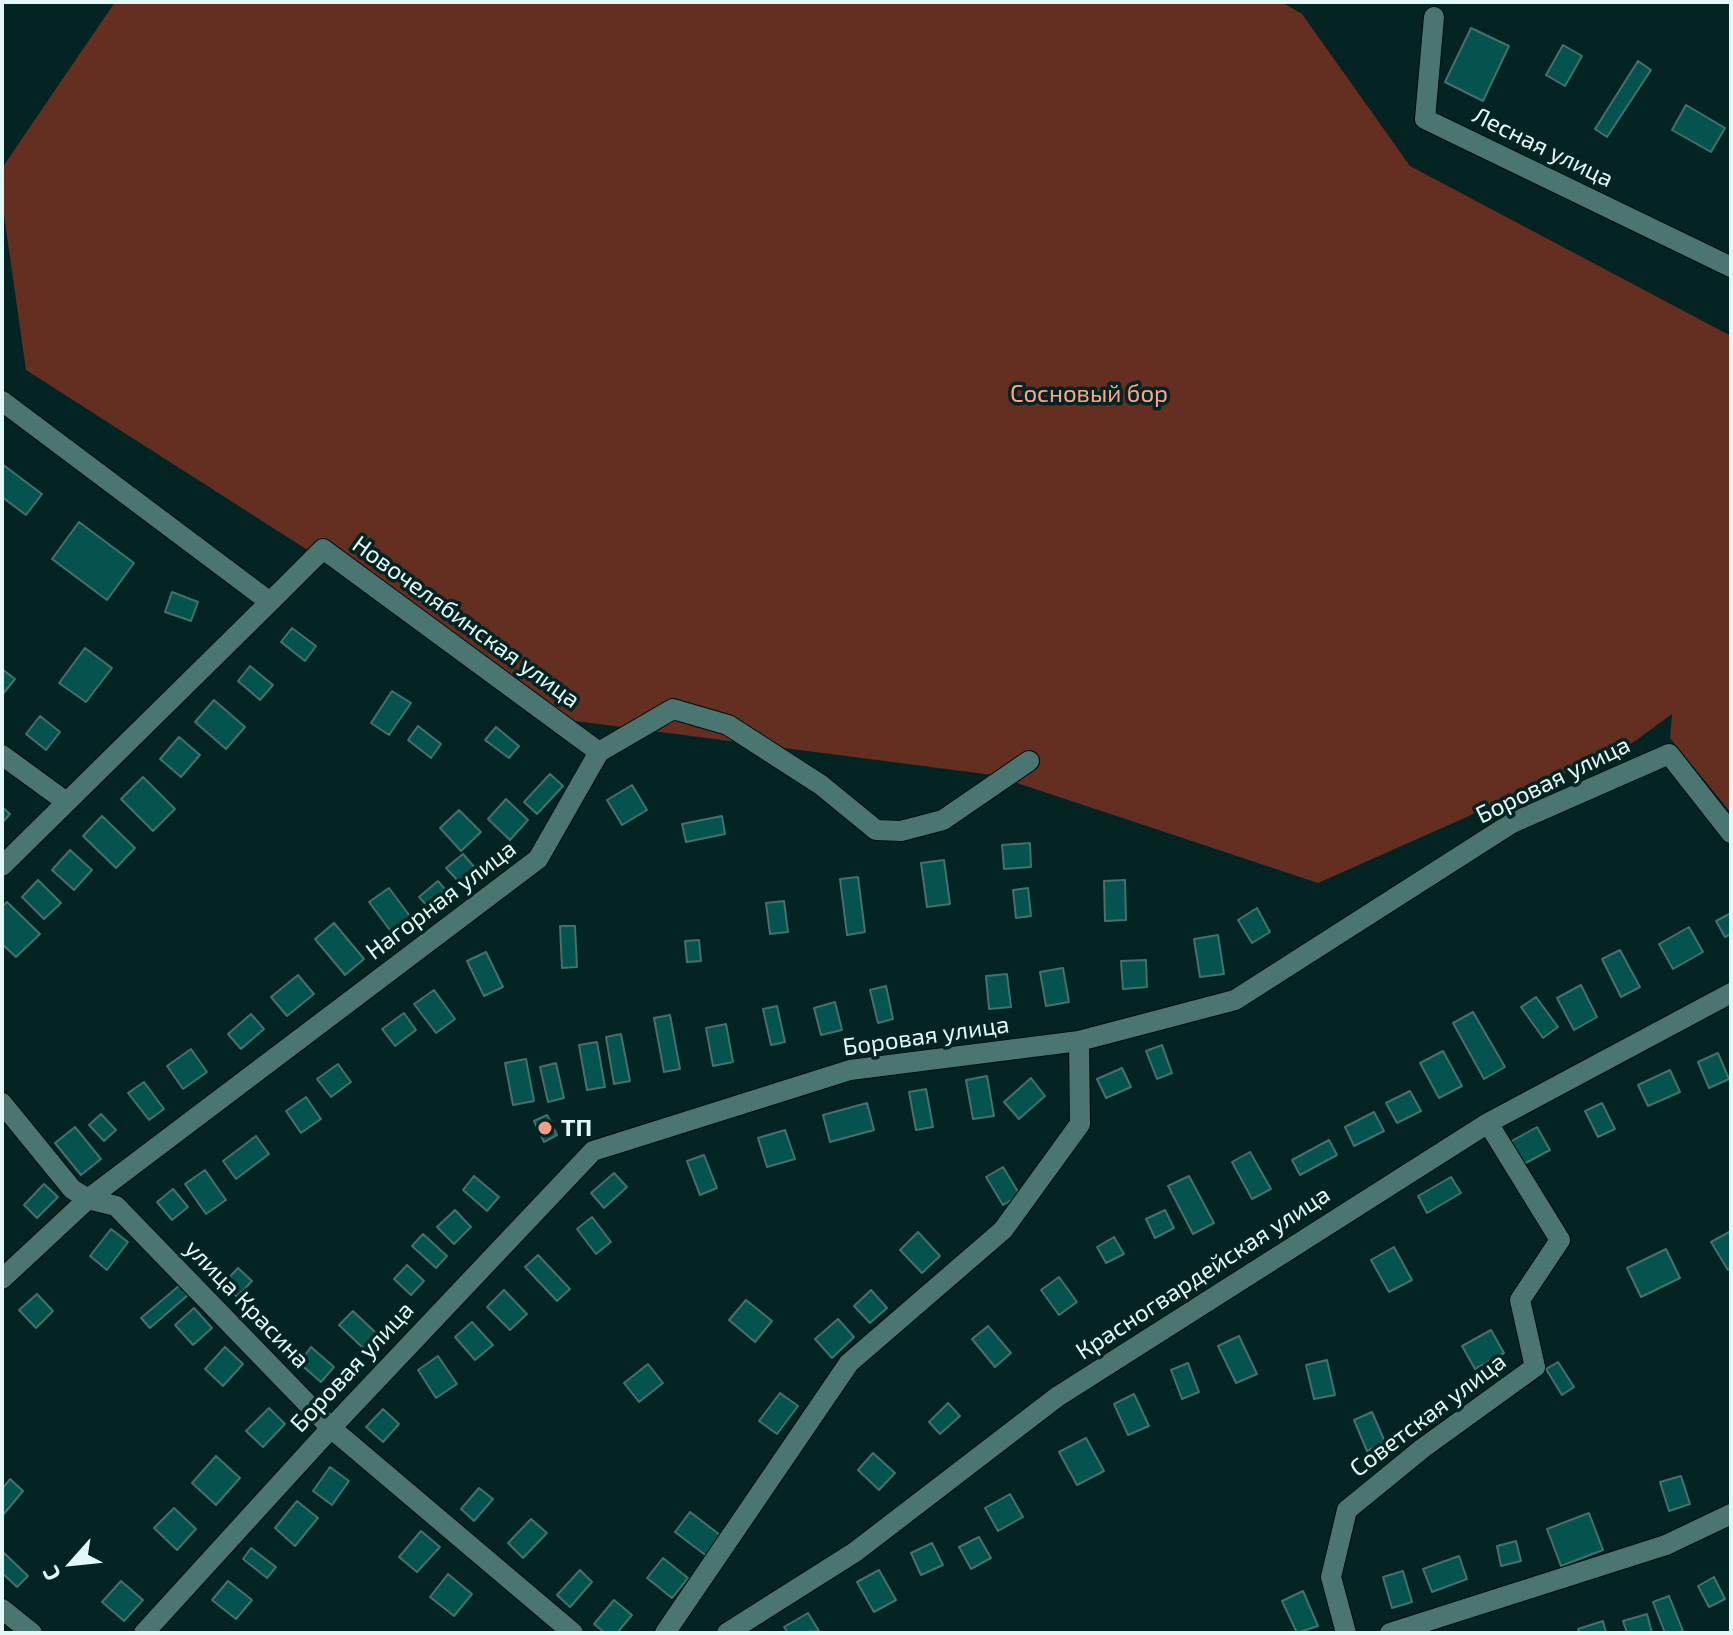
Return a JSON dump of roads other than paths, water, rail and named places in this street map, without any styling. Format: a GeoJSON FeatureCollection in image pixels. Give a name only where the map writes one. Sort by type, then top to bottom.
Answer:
{"type":"FeatureCollection","features":[{"type":"Feature","properties":{"kind":"street","name":"Лесная улица"},"geometry":{"type":"LineString","coordinates":[[1434,17],[1425,119],[1731,267]]}},
{"type":"Feature","properties":{"kind":"street"},"geometry":{"type":"LineString","coordinates":[[2,401],[270,602],[2,866]]}},
{"type":"Feature","properties":{"kind":"street","name":"Новочелябинская улица"},"geometry":{"type":"LineString","coordinates":[[270,602],[323,549],[599,752]]}},
{"type":"Feature","properties":{"kind":"street"},"geometry":{"type":"LineString","coordinates":[[599,752],[673,709],[728,725],[821,785],[876,830],[901,831],[943,820],[1029,761]]}},
{"type":"Feature","properties":{"kind":"street","name":"Нагорная улица"},"geometry":{"type":"LineString","coordinates":[[2,1279],[88,1199],[538,859],[599,752]]}},
{"type":"Feature","properties":{"kind":"street","name":"Боровая улица"},"geometry":{"type":"LineString","coordinates":[[144,1633],[331,1428],[593,1151],[850,1070],[1079,1041],[1235,1000],[1512,823],[1669,754],[1731,833]]}},
{"type":"Feature","properties":{"kind":"street"},"geometry":{"type":"LineString","coordinates":[[2,755],[65,801]]}},
{"type":"Feature","properties":{"kind":"street","name":"Красногвардейская улица"},"geometry":{"type":"LineString","coordinates":[[727,1633],[855,1552],[1057,1397],[1488,1123],[1731,993]]}},
{"type":"Feature","properties":{"kind":"street"},"geometry":{"type":"LineString","coordinates":[[665,1633],[849,1363],[1003,1230],[1080,1124],[1079,1041]]}},
{"type":"Feature","properties":{"kind":"street","name":"улица Красина"},"geometry":{"type":"LineString","coordinates":[[2,1103],[72,1189],[88,1199],[116,1206],[331,1428],[573,1633]]}},
{"type":"Feature","properties":{"kind":"street","name":"Советская улица"},"geometry":{"type":"LineString","coordinates":[[1346,1633],[1331,1577],[1347,1510],[1423,1448],[1535,1367],[1520,1300],[1560,1240],[1488,1123]]}},
{"type":"Feature","properties":{"kind":"street"},"geometry":{"type":"LineString","coordinates":[[1390,1633],[1666,1545],[1731,1514]]}},
{"type":"Feature","properties":{"kind":"street"},"geometry":{"type":"LineString","coordinates":[[2,1609],[32,1633]]}},
{"type":"Feature","properties":{"kind":"place","name":"ТП"},"geometry":{"type":"Point","coordinates":[545,1128]}},
{"type":"Feature","properties":{"kind":"park label","name":"Сосновый бор"},"geometry":{"type":"Point","coordinates":[1089,394]}}]}
